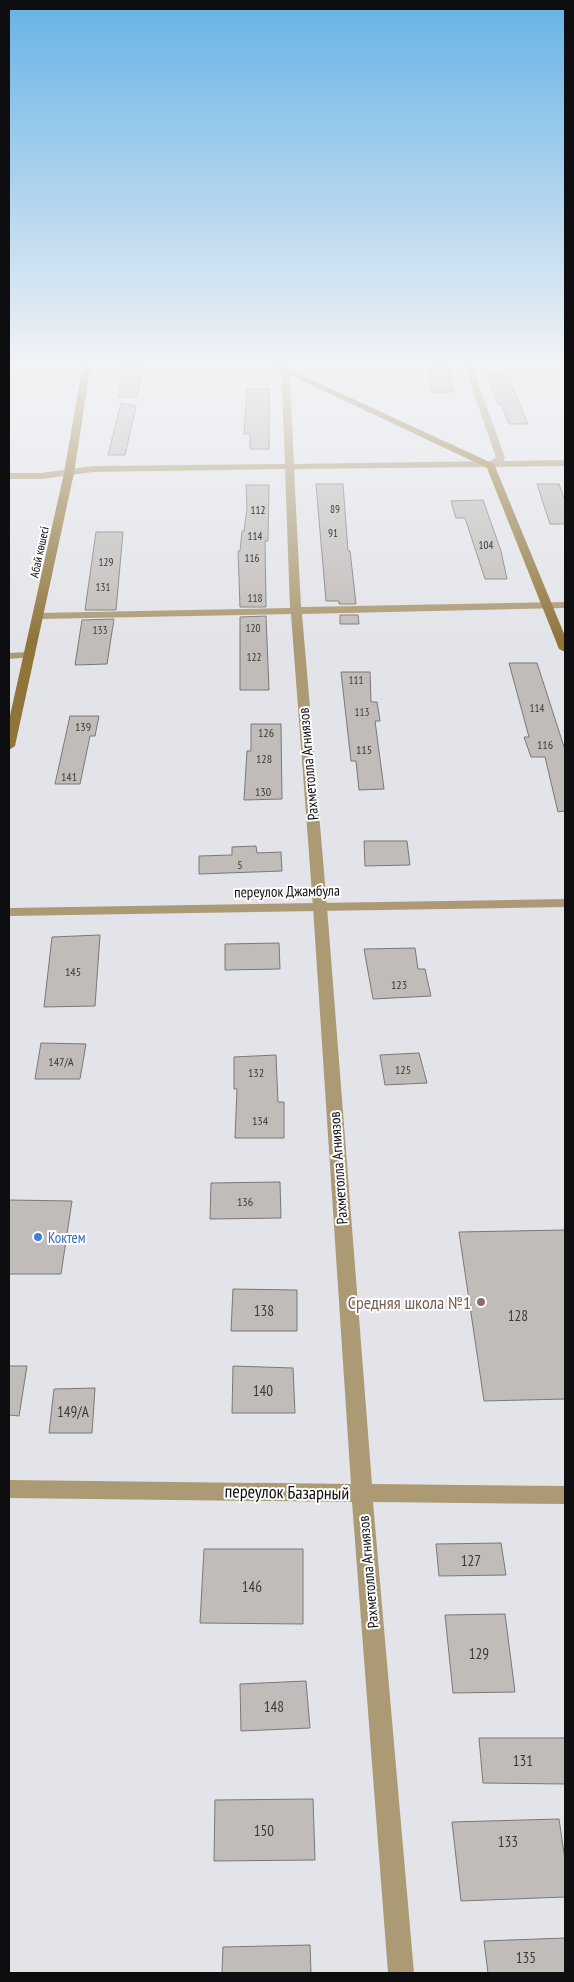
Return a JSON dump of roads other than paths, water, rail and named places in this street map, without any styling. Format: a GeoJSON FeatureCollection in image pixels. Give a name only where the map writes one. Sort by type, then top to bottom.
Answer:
{"type":"FeatureCollection","features":[{"type":"Feature","properties":{"kind":"main road","name":"Абай көшесі"},"geometry":{"type":"LineString","coordinates":[[9,746],[72,455]]}},
{"type":"Feature","properties":{"kind":"main road"},"geometry":{"type":"LineString","coordinates":[[469,455],[491,466],[565,648]]}},
{"type":"Feature","properties":{"kind":"street","name":"Рахметолла Агниязов"},"geometry":{"type":"LineString","coordinates":[[289,455],[296,612],[320,907],[362,1493],[401,1973]]}},
{"type":"Feature","properties":{"kind":"street"},"geometry":{"type":"LineString","coordinates":[[491,466],[501,458],[500,455]]}},
{"type":"Feature","properties":{"kind":"street"},"geometry":{"type":"LineString","coordinates":[[9,476],[69,473],[93,469],[491,466],[565,463]]}},
{"type":"Feature","properties":{"kind":"street"},"geometry":{"type":"LineString","coordinates":[[38,616],[565,605]]}},
{"type":"Feature","properties":{"kind":"street"},"geometry":{"type":"LineString","coordinates":[[9,656],[29,655]]}},
{"type":"Feature","properties":{"kind":"street","name":"переулок Джамбула"},"geometry":{"type":"LineString","coordinates":[[9,912],[565,903]]}},
{"type":"Feature","properties":{"kind":"street","name":"переулок Базарный"},"geometry":{"type":"LineString","coordinates":[[9,1489],[565,1495]]}},
{"type":"Feature","properties":{"kind":"place","name":"Коктем"},"geometry":{"type":"Point","coordinates":[38,1237]}},
{"type":"Feature","properties":{"kind":"place","name":"Средняя школа №1"},"geometry":{"type":"Point","coordinates":[481,1302]}}]}
